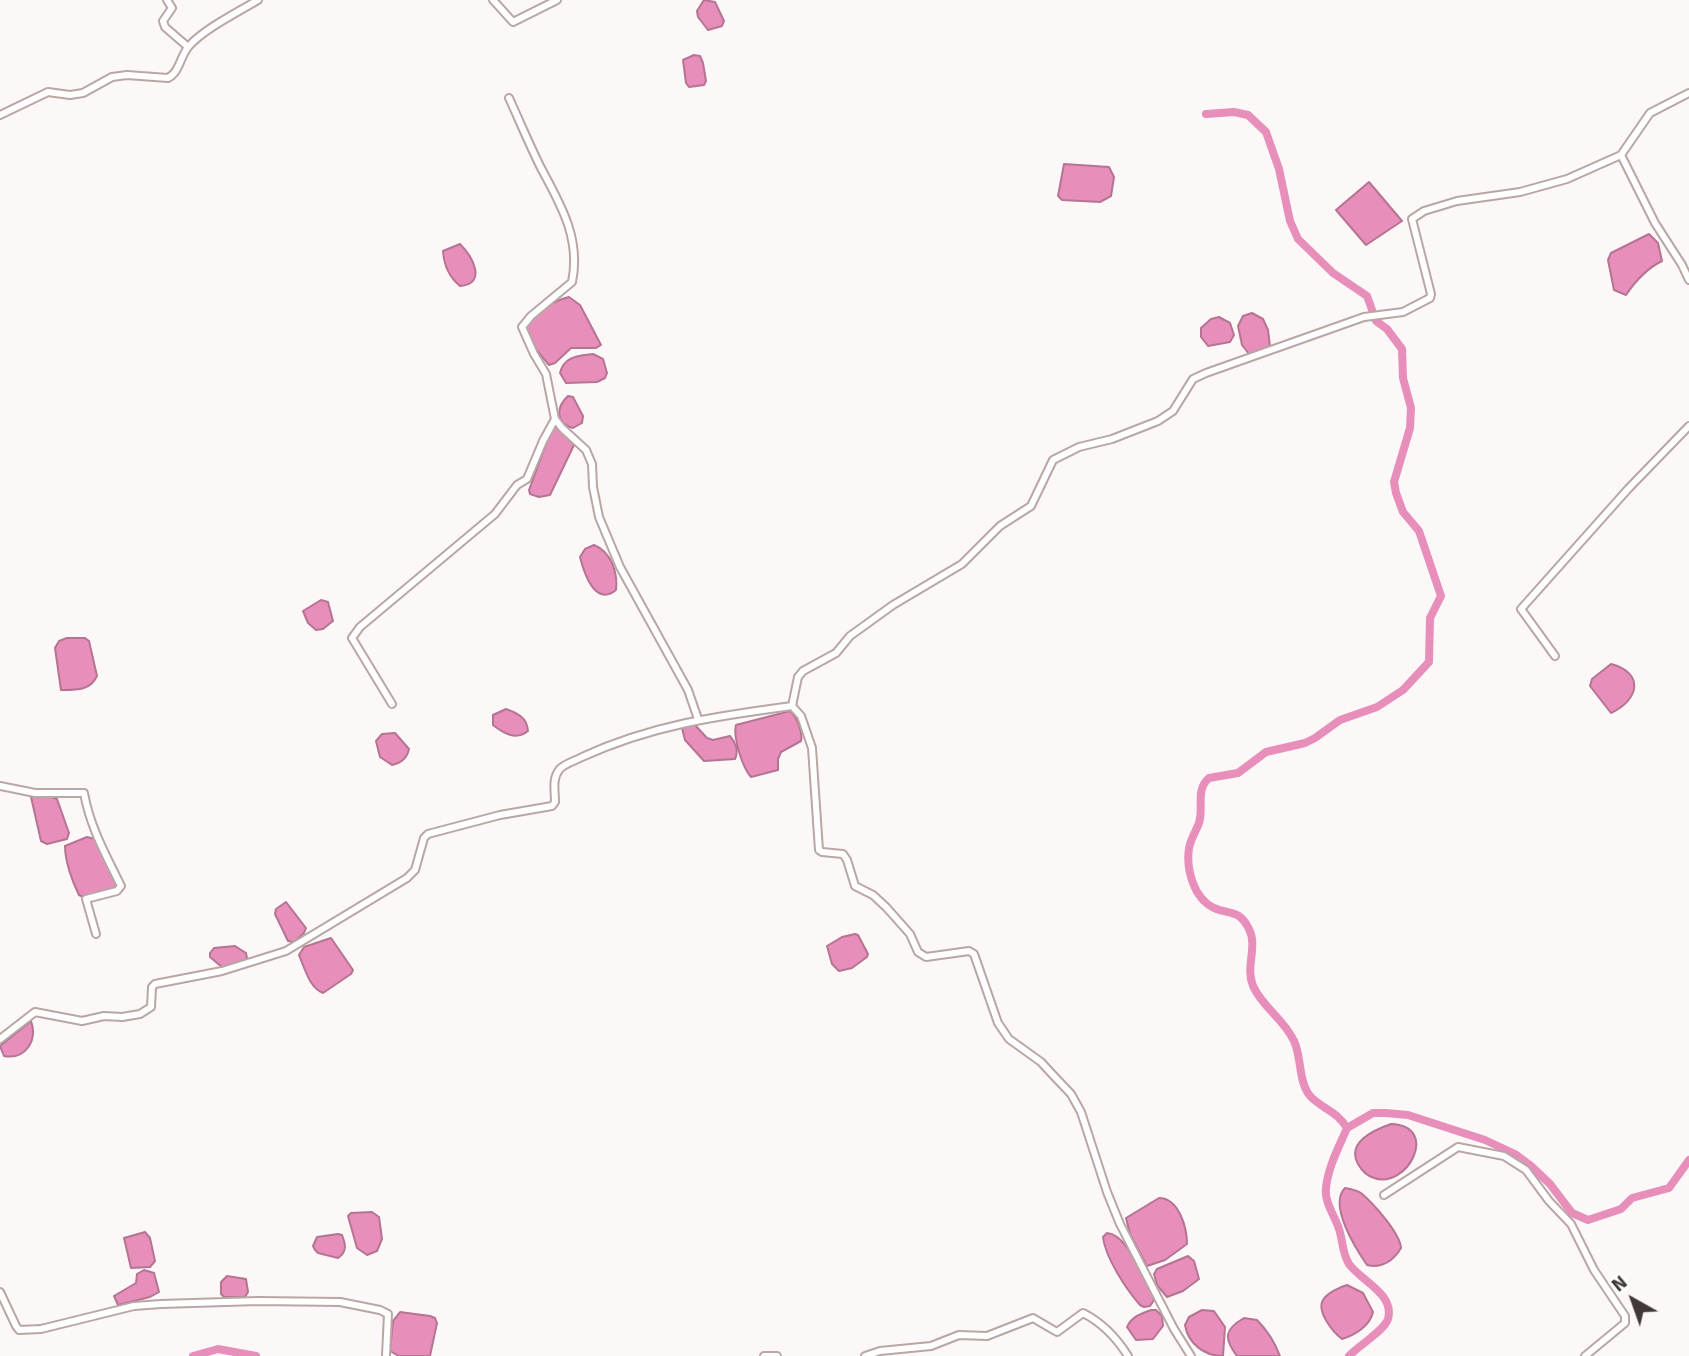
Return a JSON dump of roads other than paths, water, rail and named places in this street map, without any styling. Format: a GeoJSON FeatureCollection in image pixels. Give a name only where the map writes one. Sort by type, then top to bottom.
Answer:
{"type":"FeatureCollection","features":[{"type":"Feature","properties":{"kind":"street"},"geometry":{"type":"LineString","coordinates":[[167,0],[172,8],[163,21],[188,47]]}},
{"type":"Feature","properties":{"kind":"street"},"geometry":{"type":"LineString","coordinates":[[0,116],[48,92],[70,95],[83,93],[112,77],[127,75],[168,78],[174,75],[188,47],[258,0]]}},
{"type":"Feature","properties":{"kind":"street"},"geometry":{"type":"LineString","coordinates":[[493,0],[513,22],[557,0]]}},
{"type":"Feature","properties":{"kind":"street"},"geometry":{"type":"LineString","coordinates":[[792,706],[797,677],[803,671],[836,653],[850,636],[893,604],[962,564],[1000,526],[1031,506],[1053,460],[1079,447],[1112,439],[1158,421],[1173,411],[1193,379],[1206,373],[1364,317],[1403,312],[1430,298],[1412,219],[1424,211],[1457,201],[1520,192],[1567,179],[1620,155],[1650,113],[1689,93]]}},
{"type":"Feature","properties":{"kind":"street"},"geometry":{"type":"LineString","coordinates":[[509,99],[567,216],[574,245],[572,282],[531,316],[522,327],[546,373],[555,419],[586,450],[592,464],[599,517],[641,607],[688,690],[698,719]]}},
{"type":"Feature","properties":{"kind":"street"},"geometry":{"type":"LineString","coordinates":[[1620,155],[1655,223],[1689,280]]}},
{"type":"Feature","properties":{"kind":"street"},"geometry":{"type":"LineString","coordinates":[[392,704],[352,638],[360,627],[495,514],[517,485],[527,480],[542,442],[555,419]]}},
{"type":"Feature","properties":{"kind":"street"},"geometry":{"type":"LineString","coordinates":[[1555,656],[1521,609],[1628,489],[1689,426]]}},
{"type":"Feature","properties":{"kind":"street"},"geometry":{"type":"LineString","coordinates":[[0,1039],[35,1012],[82,1021],[104,1016],[140,1014],[151,1007],[152,987],[155,984],[222,971],[286,951],[407,878],[415,870],[424,838],[428,834],[499,815],[552,806],[555,802],[554,778],[560,767],[641,734],[698,719],[792,706]]}},
{"type":"Feature","properties":{"kind":"street"},"geometry":{"type":"LineString","coordinates":[[792,706],[801,716],[812,748],[819,850],[843,854],[855,887],[877,898],[910,934],[918,951],[926,957],[969,951],[974,954],[998,1023],[1009,1040],[1041,1062],[1076,1103],[1120,1224],[1174,1329],[1191,1356]]}},
{"type":"Feature","properties":{"kind":"street"},"geometry":{"type":"LineString","coordinates":[[0,786],[35,793],[85,793],[88,814],[121,886],[117,891],[86,900],[96,934]]}},
{"type":"Feature","properties":{"kind":"street"},"geometry":{"type":"LineString","coordinates":[[1384,1195],[1458,1147],[1504,1156],[1526,1170],[1549,1201],[1571,1224],[1594,1270],[1625,1316],[1625,1323],[1585,1356]]}},
{"type":"Feature","properties":{"kind":"street"},"geometry":{"type":"LineString","coordinates":[[0,1292],[19,1330],[41,1329],[134,1306],[283,1301],[360,1305],[388,1314],[386,1356]]}},
{"type":"Feature","properties":{"kind":"street"},"geometry":{"type":"LineString","coordinates":[[865,1356],[880,1351],[931,1346],[959,1335],[987,1336],[1033,1318],[1057,1332],[1083,1313],[1097,1320],[1117,1338],[1128,1356]]}},
{"type":"Feature","properties":{"kind":"street"},"geometry":{"type":"LineString","coordinates":[[764,1356],[777,1356]]}},
{"type":"Feature","properties":{"kind":"waterway"},"geometry":{"type":"LineString","coordinates":[[1206,114],[1234,112],[1248,115],[1266,132],[1279,169],[1290,221],[1298,239],[1333,273],[1367,296],[1376,321],[1387,329],[1402,349],[1403,378],[1411,408],[1410,428],[1394,482],[1403,512],[1419,531],[1441,596],[1430,618],[1429,662],[1403,690],[1377,707],[1340,720],[1305,743],[1266,752],[1238,773],[1209,778],[1202,788],[1199,823],[1189,848],[1192,882],[1201,897],[1214,908],[1238,915],[1249,929],[1253,986],[1262,1001],[1290,1033],[1307,1091],[1347,1128],[1329,1172],[1327,1198],[1349,1264],[1376,1288],[1387,1302],[1389,1310],[1386,1324],[1349,1356]]}},
{"type":"Feature","properties":{"kind":"waterway"},"geometry":{"type":"LineString","coordinates":[[1347,1128],[1373,1113],[1386,1113],[1408,1115],[1485,1140],[1515,1154],[1531,1166],[1550,1184],[1572,1213],[1588,1220],[1621,1209],[1632,1198],[1669,1188],[1689,1160]]}},
{"type":"Feature","properties":{"kind":"waterway"},"geometry":{"type":"LineString","coordinates":[[193,1356],[218,1349],[256,1356]]}}]}
